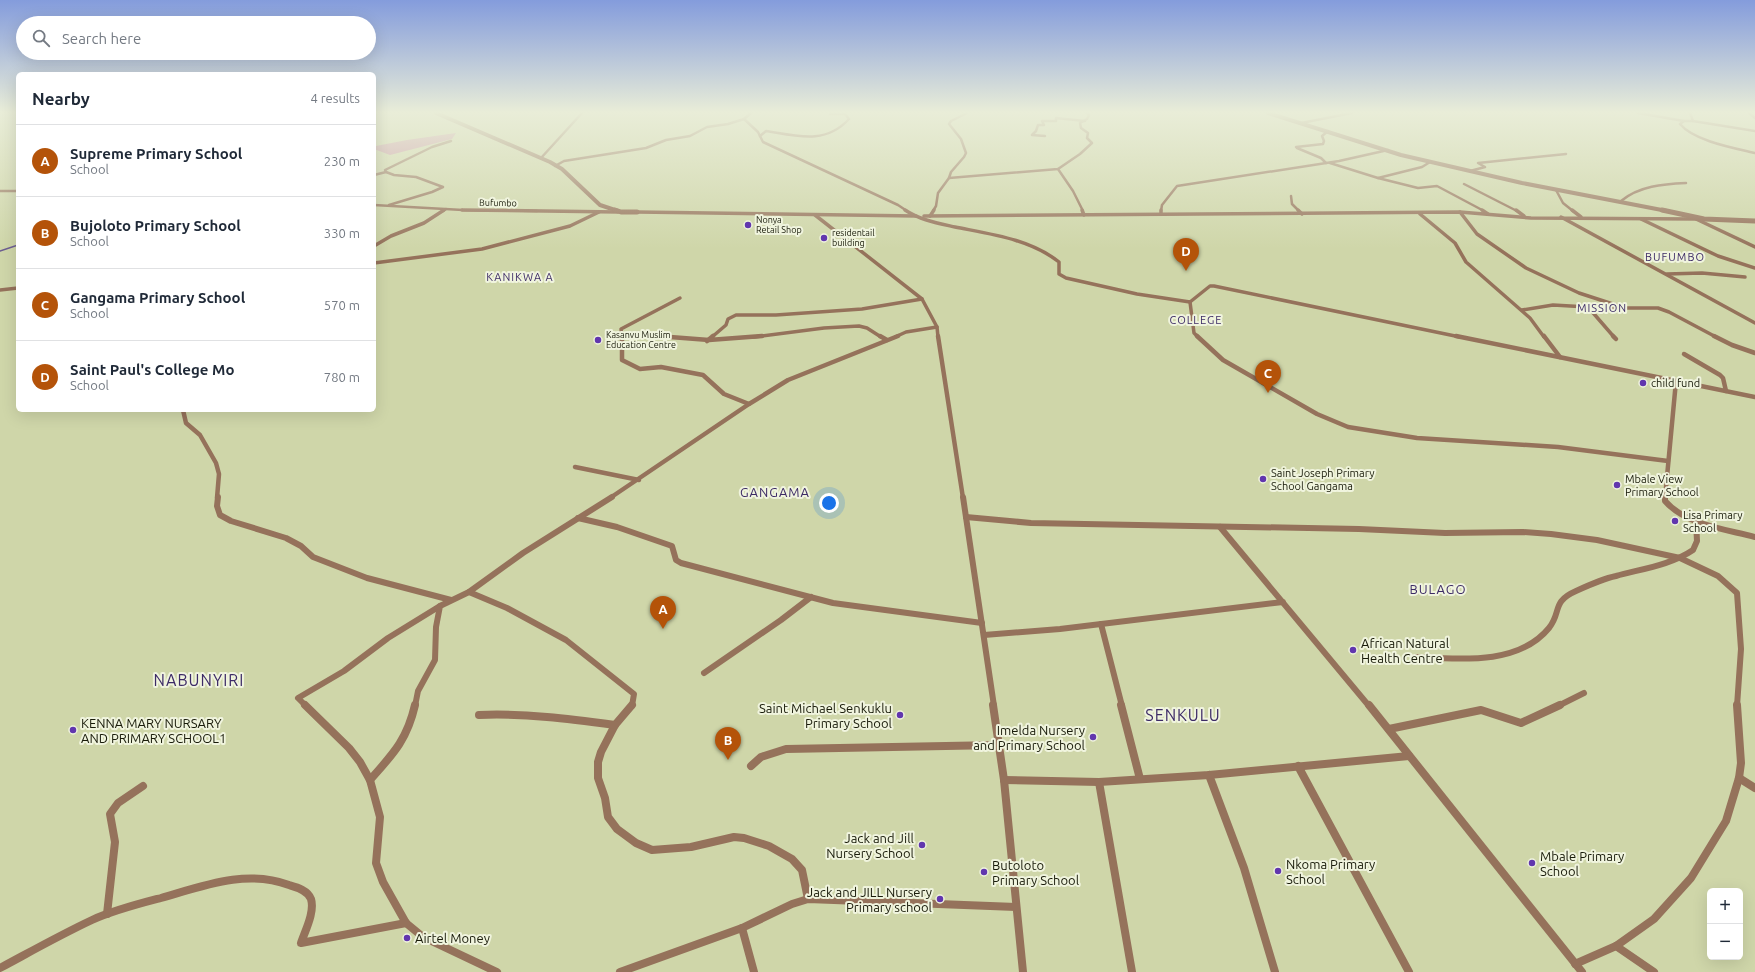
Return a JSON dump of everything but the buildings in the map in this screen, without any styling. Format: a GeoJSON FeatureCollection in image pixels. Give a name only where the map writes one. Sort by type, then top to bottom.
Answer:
{"type":"FeatureCollection","features":[{"type":"Feature","properties":{"kind":"street"},"geometry":{"type":"LineString","coordinates":[[386,172],[385,170],[409,158]]}},
{"type":"Feature","properties":{"kind":"street"},"geometry":{"type":"LineString","coordinates":[[541,158],[562,169],[600,205],[621,212],[915,216],[1420,214],[1460,212],[1525,217],[1755,221]]}},
{"type":"Feature","properties":{"kind":"street"},"geometry":{"type":"LineString","coordinates":[[555,166],[564,161],[581,158]]}},
{"type":"Feature","properties":{"kind":"street"},"geometry":{"type":"LineString","coordinates":[[798,158],[885,199],[915,216],[1023,243],[1046,251],[1060,262],[1060,274],[1066,278],[1137,294],[1190,302],[1210,286],[1214,286],[1755,397]]}},
{"type":"Feature","properties":{"kind":"street"},"geometry":{"type":"LineString","coordinates":[[930,216],[936,206],[938,193],[949,178],[951,170],[962,158]]}},
{"type":"Feature","properties":{"kind":"street"},"geometry":{"type":"LineString","coordinates":[[949,178],[1058,169],[1074,158]]}},
{"type":"Feature","properties":{"kind":"street"},"geometry":{"type":"LineString","coordinates":[[1321,158],[1327,163],[1418,188],[1424,189],[1432,185],[1437,186],[1477,206],[1489,215]]}},
{"type":"Feature","properties":{"kind":"street"},"geometry":{"type":"LineString","coordinates":[[1160,214],[1162,205],[1177,186],[1349,158]]}},
{"type":"Feature","properties":{"kind":"street"},"geometry":{"type":"LineString","coordinates":[[1417,158],[1556,190],[1621,201],[1704,219]]}},
{"type":"Feature","properties":{"kind":"street"},"geometry":{"type":"LineString","coordinates":[[1470,171],[1485,167],[1478,163],[1528,158]]}},
{"type":"Feature","properties":{"kind":"street"},"geometry":{"type":"LineString","coordinates":[[1378,178],[1422,167],[1430,162]]}},
{"type":"Feature","properties":{"kind":"street"},"geometry":{"type":"LineString","coordinates":[[1058,169],[1064,174],[1068,184],[1082,207],[1084,215]]}},
{"type":"Feature","properties":{"kind":"street"},"geometry":{"type":"LineString","coordinates":[[376,175],[386,172],[394,175],[418,178],[443,188],[386,206]]}},
{"type":"Feature","properties":{"kind":"street"},"geometry":{"type":"LineString","coordinates":[[1621,201],[1633,192],[1656,186],[1686,183]]}},
{"type":"Feature","properties":{"kind":"street"},"geometry":{"type":"LineString","coordinates":[[1464,184],[1516,210],[1525,217]]}},
{"type":"Feature","properties":{"kind":"street"},"geometry":{"type":"LineString","coordinates":[[1556,190],[1563,203],[1582,217]]}},
{"type":"Feature","properties":{"kind":"street"},"geometry":{"type":"LineString","coordinates":[[0,191],[16,191]]}},
{"type":"Feature","properties":{"kind":"street"},"geometry":{"type":"LineString","coordinates":[[1291,196],[1292,204],[1302,214]]}},
{"type":"Feature","properties":{"kind":"street","name":"Bufumbo"},"geometry":{"type":"LineString","coordinates":[[376,206],[447,209],[621,212]]}},
{"type":"Feature","properties":{"kind":"street"},"geometry":{"type":"LineString","coordinates":[[376,245],[391,236],[424,223],[447,209]]}},
{"type":"Feature","properties":{"kind":"street"},"geometry":{"type":"LineString","coordinates":[[376,263],[482,249],[570,226],[600,211]]}},
{"type":"Feature","properties":{"kind":"street"},"geometry":{"type":"LineString","coordinates":[[1460,212],[1477,234],[1531,271],[1579,293],[1622,308]]}},
{"type":"Feature","properties":{"kind":"street"},"geometry":{"type":"LineString","coordinates":[[1420,214],[1455,243],[1466,262],[1530,318],[1560,357]]}},
{"type":"Feature","properties":{"kind":"street"},"geometry":{"type":"LineString","coordinates":[[816,215],[922,299],[937,327],[984,635],[1004,780],[1023,972]]}},
{"type":"Feature","properties":{"kind":"street"},"geometry":{"type":"LineString","coordinates":[[1560,217],[1755,323]]}},
{"type":"Feature","properties":{"kind":"street"},"geometry":{"type":"LineString","coordinates":[[1639,218],[1718,256],[1755,268]]}},
{"type":"Feature","properties":{"kind":"street"},"geometry":{"type":"LineString","coordinates":[[1696,219],[1755,247]]}},
{"type":"Feature","properties":{"kind":"street"},"geometry":{"type":"LineString","coordinates":[[1666,274],[1702,273],[1745,277]]}},
{"type":"Feature","properties":{"kind":"street"},"geometry":{"type":"LineString","coordinates":[[0,290],[16,288]]}},
{"type":"Feature","properties":{"kind":"street"},"geometry":{"type":"LineString","coordinates":[[680,298],[620,329],[623,342],[622,360],[640,368],[661,367],[703,375],[724,394],[749,404]]}},
{"type":"Feature","properties":{"kind":"street"},"geometry":{"type":"LineString","coordinates":[[707,341],[726,325],[728,319],[736,316],[776,315],[862,309],[922,299]]}},
{"type":"Feature","properties":{"kind":"street"},"geometry":{"type":"LineString","coordinates":[[1190,302],[1194,332],[1223,360],[1317,414],[1348,427],[1417,438],[1558,447],[1668,460]]}},
{"type":"Feature","properties":{"kind":"street"},"geometry":{"type":"LineString","coordinates":[[1522,310],[1547,305],[1664,310],[1732,345],[1755,353]]}},
{"type":"Feature","properties":{"kind":"street"},"geometry":{"type":"LineString","coordinates":[[1588,307],[1616,339]]}},
{"type":"Feature","properties":{"kind":"street"},"geometry":{"type":"LineString","coordinates":[[640,336],[670,335],[707,341],[854,326],[867,328],[887,340]]}},
{"type":"Feature","properties":{"kind":"street"},"geometry":{"type":"LineString","coordinates":[[497,972],[422,937],[406,923],[383,882],[376,863],[380,817],[370,780],[360,762],[349,748],[298,698],[344,671],[388,638],[440,606],[469,592],[523,553],[639,480],[749,404],[794,377],[848,357],[913,330],[937,327]]}},
{"type":"Feature","properties":{"kind":"street"},"geometry":{"type":"LineString","coordinates":[[1684,354],[1720,375],[1723,378],[1726,391]]}},
{"type":"Feature","properties":{"kind":"street"},"geometry":{"type":"LineString","coordinates":[[1676,382],[1665,501],[1674,510],[1696,521],[1755,537]]}},
{"type":"Feature","properties":{"kind":"street"},"geometry":{"type":"LineString","coordinates":[[183,412],[186,423],[200,435],[216,463],[219,480],[217,506],[220,515],[231,521],[286,538],[301,546],[313,557],[367,578],[451,600]]}},
{"type":"Feature","properties":{"kind":"street"},"geometry":{"type":"LineString","coordinates":[[575,467],[639,480]]}},
{"type":"Feature","properties":{"kind":"street"},"geometry":{"type":"LineString","coordinates":[[966,517],[1031,523],[1359,529],[1445,533],[1523,532],[1551,534],[1597,540],[1680,558],[1718,576],[1736,593],[1741,649],[1737,700],[1741,740],[1741,763],[1739,778],[1726,821],[1690,878],[1654,919],[1616,946],[1575,964]]}},
{"type":"Feature","properties":{"kind":"street"},"geometry":{"type":"LineString","coordinates":[[578,518],[617,527],[672,546],[676,560],[681,563],[745,581],[833,603],[982,623]]}},
{"type":"Feature","properties":{"kind":"street"},"geometry":{"type":"LineString","coordinates":[[1415,657],[1455,659],[1485,657],[1524,648],[1546,631],[1551,625],[1554,612],[1565,595],[1606,579],[1680,558],[1694,550],[1696,545],[1696,521]]}},
{"type":"Feature","properties":{"kind":"street"},"geometry":{"type":"LineString","coordinates":[[1220,527],[1388,729],[1582,972]]}},
{"type":"Feature","properties":{"kind":"street"},"geometry":{"type":"LineString","coordinates":[[469,592],[507,608],[560,637],[634,694],[634,702],[615,725],[601,752],[597,771],[605,798],[608,817],[616,829],[636,843],[652,850],[691,847],[734,837],[744,838],[769,846],[792,859],[802,870],[808,899]]}},
{"type":"Feature","properties":{"kind":"street"},"geometry":{"type":"LineString","coordinates":[[704,673],[811,597]]}},
{"type":"Feature","properties":{"kind":"street"},"geometry":{"type":"LineString","coordinates":[[984,635],[1101,624],[1283,602]]}},
{"type":"Feature","properties":{"kind":"street"},"geometry":{"type":"LineString","coordinates":[[370,780],[394,754],[411,723],[418,691],[435,660],[436,627],[440,606]]}},
{"type":"Feature","properties":{"kind":"street"},"geometry":{"type":"LineString","coordinates":[[1101,624],[1125,714],[1140,779]]}},
{"type":"Feature","properties":{"kind":"street"},"geometry":{"type":"LineString","coordinates":[[1388,729],[1480,710],[1521,723],[1584,693]]}},
{"type":"Feature","properties":{"kind":"street"},"geometry":{"type":"LineString","coordinates":[[478,715],[499,714],[568,718],[615,725]]}},
{"type":"Feature","properties":{"kind":"street"},"geometry":{"type":"LineString","coordinates":[[751,766],[761,757],[786,749],[999,745]]}},
{"type":"Feature","properties":{"kind":"street"},"geometry":{"type":"LineString","coordinates":[[1004,780],[1099,782],[1209,776],[1409,756]]}},
{"type":"Feature","properties":{"kind":"street"},"geometry":{"type":"LineString","coordinates":[[1298,766],[1409,972]]}},
{"type":"Feature","properties":{"kind":"street"},"geometry":{"type":"LineString","coordinates":[[1209,776],[1244,868],[1275,972]]}},
{"type":"Feature","properties":{"kind":"street"},"geometry":{"type":"LineString","coordinates":[[1739,778],[1755,788]]}},
{"type":"Feature","properties":{"kind":"street"},"geometry":{"type":"LineString","coordinates":[[1099,782],[1132,972]]}},
{"type":"Feature","properties":{"kind":"street"},"geometry":{"type":"LineString","coordinates":[[107,914],[115,842],[115,831],[110,814],[111,810],[114,805],[142,786]]}},
{"type":"Feature","properties":{"kind":"street"},"geometry":{"type":"LineString","coordinates":[[0,968],[92,920],[107,914],[186,890],[222,882],[250,878],[264,878],[281,882],[306,892],[311,900],[311,908],[301,943],[406,923]]}},
{"type":"Feature","properties":{"kind":"street"},"geometry":{"type":"LineString","coordinates":[[620,972],[742,928],[792,904],[808,899],[1016,907]]}},
{"type":"Feature","properties":{"kind":"street"},"geometry":{"type":"LineString","coordinates":[[742,928],[754,972]]}},
{"type":"Feature","properties":{"kind":"street"},"geometry":{"type":"LineString","coordinates":[[1616,946],[1654,972]]}},
{"type":"Feature","properties":{"kind":"waterway"},"geometry":{"type":"LineString","coordinates":[[0,251],[16,246]]}},
{"type":"Feature","properties":{"kind":"place","name":"Nonya Retail Shop"},"geometry":{"type":"Point","coordinates":[748,225]}},
{"type":"Feature","properties":{"kind":"place","name":"residentail building"},"geometry":{"type":"Point","coordinates":[824,238]}},
{"type":"Feature","properties":{"kind":"place","name":"Saint Paul's College Mo"},"geometry":{"type":"Point","coordinates":[1186,271]}},
{"type":"Feature","properties":{"kind":"place","name":"Kasanvu Muslim Education Centre"},"geometry":{"type":"Point","coordinates":[598,340]}},
{"type":"Feature","properties":{"kind":"place","name":"child fund"},"geometry":{"type":"Point","coordinates":[1643,383]}},
{"type":"Feature","properties":{"kind":"place","name":"Gangama Primary School"},"geometry":{"type":"Point","coordinates":[1268,393]}},
{"type":"Feature","properties":{"kind":"place","name":"Saint Joseph Primary School Gangama"},"geometry":{"type":"Point","coordinates":[1263,479]}},
{"type":"Feature","properties":{"kind":"place","name":"Mbale View Primary School"},"geometry":{"type":"Point","coordinates":[1617,485]}},
{"type":"Feature","properties":{"kind":"place","name":"Lisa Primary School"},"geometry":{"type":"Point","coordinates":[1675,521]}},
{"type":"Feature","properties":{"kind":"place","name":"Supreme Primary School"},"geometry":{"type":"Point","coordinates":[663,629]}},
{"type":"Feature","properties":{"kind":"place","name":"African Natural Health Centre"},"geometry":{"type":"Point","coordinates":[1353,650]}},
{"type":"Feature","properties":{"kind":"place","name":"Saint Michael Senkuklu Primary School"},"geometry":{"type":"Point","coordinates":[900,715]}},
{"type":"Feature","properties":{"kind":"place","name":"KENNA MARY NURSARY AND PRIMARY SCHOOL1"},"geometry":{"type":"Point","coordinates":[73,730]}},
{"type":"Feature","properties":{"kind":"place","name":"Imelda Nursery and Primary School"},"geometry":{"type":"Point","coordinates":[1093,737]}},
{"type":"Feature","properties":{"kind":"place","name":"Bujoloto Primary School"},"geometry":{"type":"Point","coordinates":[728,760]}},
{"type":"Feature","properties":{"kind":"place","name":"Jack and Jill Nursery School"},"geometry":{"type":"Point","coordinates":[922,845]}},
{"type":"Feature","properties":{"kind":"place","name":"Mbale Primary School"},"geometry":{"type":"Point","coordinates":[1532,863]}},
{"type":"Feature","properties":{"kind":"place","name":"Nkoma Primary School"},"geometry":{"type":"Point","coordinates":[1278,871]}},
{"type":"Feature","properties":{"kind":"place","name":"Butoloto Primary School"},"geometry":{"type":"Point","coordinates":[984,872]}},
{"type":"Feature","properties":{"kind":"place","name":"Jack and JILL Nursery Primary school"},"geometry":{"type":"Point","coordinates":[940,899]}},
{"type":"Feature","properties":{"kind":"place","name":"Airtel Money"},"geometry":{"type":"Point","coordinates":[407,938]}},
{"type":"Feature","properties":{"kind":"district","name":"BUFUMBO"},"geometry":{"type":"Point","coordinates":[1675,257]}},
{"type":"Feature","properties":{"kind":"district","name":"KANIKWA A"},"geometry":{"type":"Point","coordinates":[520,277]}},
{"type":"Feature","properties":{"kind":"district","name":"MISSION"},"geometry":{"type":"Point","coordinates":[1602,308]}},
{"type":"Feature","properties":{"kind":"district","name":"COLLEGE"},"geometry":{"type":"Point","coordinates":[1196,320]}},
{"type":"Feature","properties":{"kind":"district","name":"GANGAMA"},"geometry":{"type":"Point","coordinates":[775,492]}},
{"type":"Feature","properties":{"kind":"district","name":"BULAGO"},"geometry":{"type":"Point","coordinates":[1438,589]}},
{"type":"Feature","properties":{"kind":"district","name":"NABUNYIRI"},"geometry":{"type":"Point","coordinates":[199,680]}},
{"type":"Feature","properties":{"kind":"district","name":"SENKULU"},"geometry":{"type":"Point","coordinates":[1183,715]}}]}
